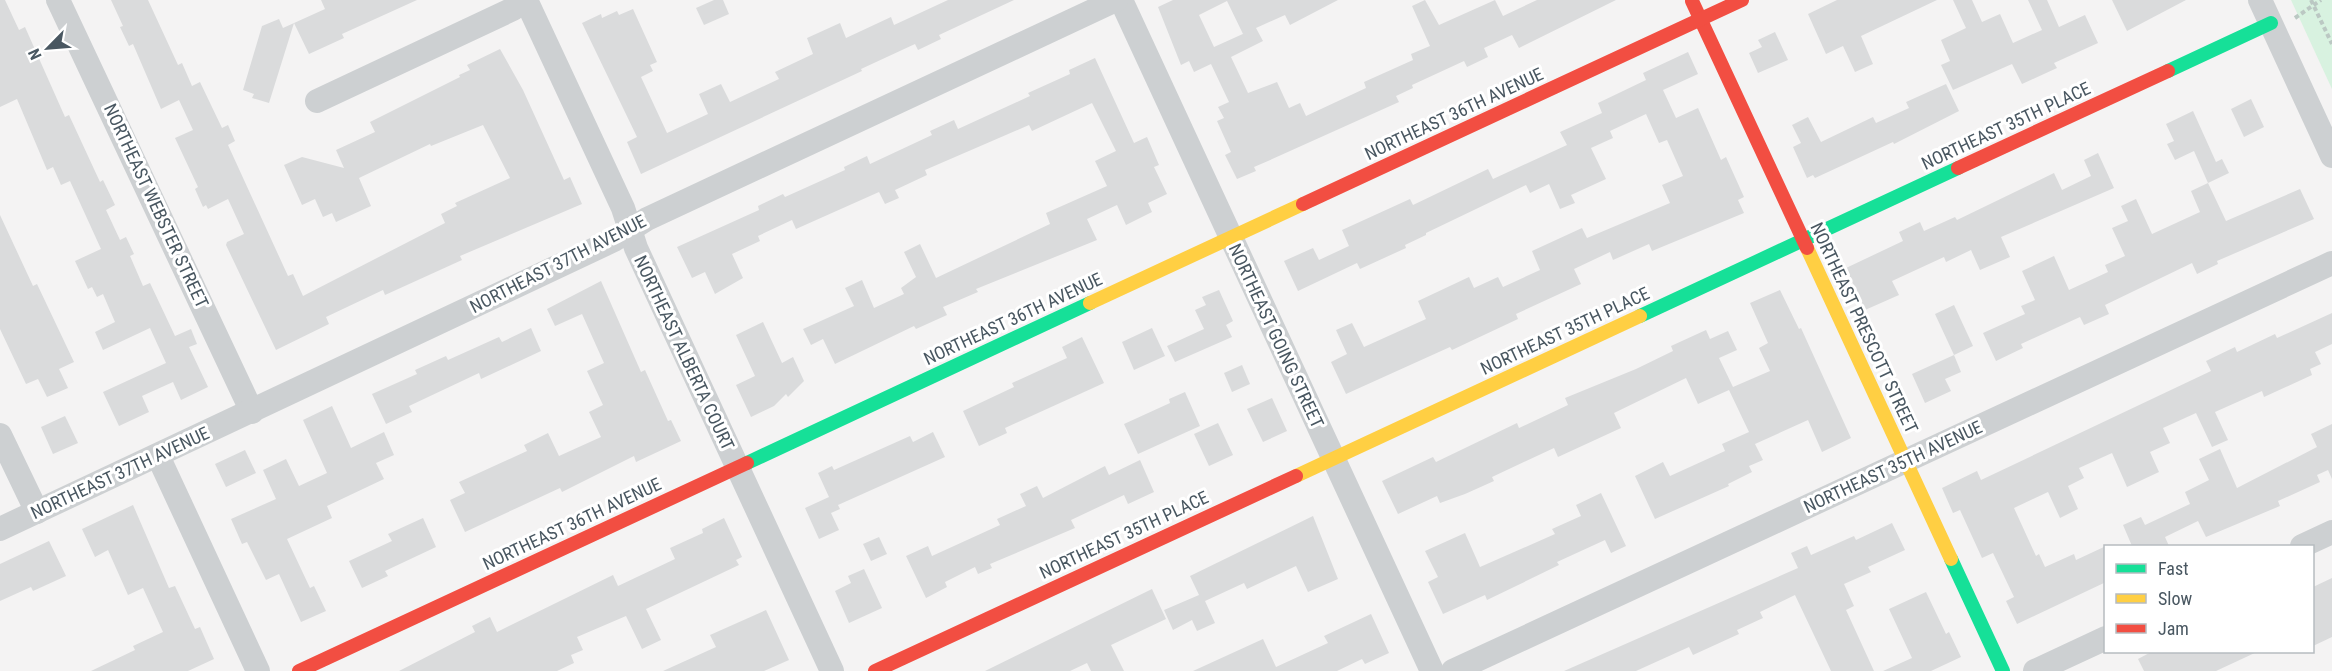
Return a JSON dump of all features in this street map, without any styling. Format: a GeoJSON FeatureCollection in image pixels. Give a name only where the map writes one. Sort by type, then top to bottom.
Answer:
{"type":"FeatureCollection","features":[{"type":"Feature","properties":{"kind":"street","name":"NORTHEAST WEBSTER STREET"},"geometry":{"type":"LineString","coordinates":[[58,0],[252,412]]}},
{"type":"Feature","properties":{"kind":"street"},"geometry":{"type":"LineString","coordinates":[[316,100],[513,9],[524,0]]}},
{"type":"Feature","properties":{"kind":"street","name":"NORTHEAST ALBERTA COURT"},"geometry":{"type":"LineString","coordinates":[[524,0],[623,207],[636,248],[832,671]]}},
{"type":"Feature","properties":{"kind":"street","name":"NORTHEAST 37TH AVENUE"},"geometry":{"type":"LineString","coordinates":[[0,529],[614,240],[672,207],[1118,0]]}},
{"type":"Feature","properties":{"kind":"street","name":"NORTHEAST GOING STREET"},"geometry":{"type":"LineString","coordinates":[[1118,0],[1432,671]]}},
{"type":"Feature","properties":{"kind":"street","name":"NORTHEAST PRESCOTT STREET"},"geometry":{"type":"LineString","coordinates":[[1691,0],[2003,671]]}},
{"type":"Feature","properties":{"kind":"street","name":"NORTHEAST 36TH AVENUE"},"geometry":{"type":"LineString","coordinates":[[299,671],[1742,0]]}},
{"type":"Feature","properties":{"kind":"street"},"geometry":{"type":"LineString","coordinates":[[2260,0],[2332,156]]}},
{"type":"Feature","properties":{"kind":"street","name":"NORTHEAST 35TH PLACE"},"geometry":{"type":"LineString","coordinates":[[875,671],[2271,23]]}},
{"type":"Feature","properties":{"kind":"street","name":"NORTHEAST 35TH AVENUE"},"geometry":{"type":"LineString","coordinates":[[1453,671],[2332,263]]}},
{"type":"Feature","properties":{"kind":"street"},"geometry":{"type":"LineString","coordinates":[[0,435],[37,512]]}},
{"type":"Feature","properties":{"kind":"street"},"geometry":{"type":"LineString","coordinates":[[158,456],[258,671]]}},
{"type":"Feature","properties":{"kind":"street"},"geometry":{"type":"LineString","coordinates":[[2304,545],[2332,532]]}},
{"type":"Feature","properties":{"kind":"street"},"geometry":{"type":"LineString","coordinates":[[2035,671],[2104,639]]}},
{"type":"Feature","properties":{"kind":"path"},"geometry":{"type":"LineString","coordinates":[[2313,2],[2332,44]]}},
{"type":"Feature","properties":{"kind":"green space"},"geometry":{"type":"Polygon","coordinates":[[[2291,0],[2332,0],[2332,89],[2291,0]]]}},
{"type":"Feature","properties":{"kind":"building"},"geometry":{"type":"Polygon","coordinates":[[[0,0],[5,0],[19,30],[25,27],[65,117],[69,115],[100,182],[103,180],[115,205],[106,210],[120,240],[126,237],[134,254],[130,256],[143,286],[150,283],[175,336],[191,329],[197,344],[189,347],[208,387],[181,400],[173,382],[142,396],[149,412],[119,426],[103,392],[166,363],[150,328],[103,350],[95,332],[115,322],[103,294],[97,297],[92,287],[88,289],[75,261],[101,249],[70,181],[61,185],[53,167],[47,170],[17,99],[0,107],[0,0]]]}},
{"type":"Feature","properties":{"kind":"building"},"geometry":{"type":"Polygon","coordinates":[[[111,0],[148,0],[178,65],[182,63],[192,86],[200,82],[222,128],[228,125],[235,141],[228,145],[288,276],[293,274],[303,296],[445,223],[441,214],[457,206],[455,203],[510,178],[483,125],[431,146],[430,144],[359,178],[371,206],[336,222],[332,213],[323,217],[315,199],[302,205],[284,165],[302,157],[344,168],[336,150],[375,132],[370,122],[460,77],[459,75],[470,70],[467,65],[500,49],[523,90],[564,180],[570,177],[582,204],[460,256],[462,260],[385,295],[383,290],[326,317],[329,324],[276,350],[226,245],[227,242],[244,234],[228,199],[208,209],[206,205],[203,207],[195,189],[198,187],[175,138],[193,130],[179,100],[161,109],[133,44],[129,46],[120,27],[123,26],[111,0]]]}},
{"type":"Feature","properties":{"kind":"building"},"geometry":{"type":"Polygon","coordinates":[[[321,0],[417,0],[342,34],[344,38],[309,54],[294,23],[325,9],[321,0]]]}},
{"type":"Feature","properties":{"kind":"building"},"geometry":{"type":"Polygon","coordinates":[[[714,0],[723,0],[729,14],[704,25],[696,8],[714,0]]]}},
{"type":"Feature","properties":{"kind":"building"},"geometry":{"type":"Polygon","coordinates":[[[948,0],[1014,0],[939,35],[941,39],[918,50],[915,44],[641,174],[627,142],[637,137],[582,23],[601,14],[602,18],[617,11],[619,15],[633,9],[657,62],[650,65],[653,71],[641,77],[667,133],[708,114],[699,94],[721,84],[730,102],[779,79],[775,72],[813,54],[807,38],[840,23],[846,38],[891,17],[894,25],[948,0]]]}},
{"type":"Feature","properties":{"kind":"building"},"geometry":{"type":"Polygon","coordinates":[[[1173,0],[1338,0],[1290,25],[1285,15],[1256,28],[1263,41],[1231,57],[1248,93],[1277,82],[1289,108],[1300,103],[1306,116],[1366,88],[1364,82],[1413,60],[1411,54],[1430,46],[1412,6],[1425,0],[1439,25],[1495,0],[1503,16],[1537,0],[1616,0],[1519,48],[1512,35],[1484,48],[1488,57],[1467,67],[1464,61],[1412,85],[1413,88],[1396,96],[1399,102],[1254,167],[1256,171],[1237,179],[1225,155],[1231,152],[1217,121],[1224,118],[1218,107],[1229,102],[1211,64],[1194,72],[1189,61],[1181,65],[1158,7],[1173,0]],[[1227,1],[1199,15],[1214,47],[1243,34],[1227,1]]]}},
{"type":"Feature","properties":{"kind":"building"},"geometry":{"type":"Polygon","coordinates":[[[1837,0],[1937,0],[1861,36],[1873,64],[1855,72],[1843,46],[1826,54],[1808,14],[1837,0]]]}},
{"type":"Feature","properties":{"kind":"building"},"geometry":{"type":"Polygon","coordinates":[[[1953,0],[1972,0],[1982,22],[2000,14],[2013,43],[2042,30],[2028,0],[2047,0],[2059,27],[2085,15],[2098,43],[2054,63],[2057,68],[2022,84],[2012,64],[1953,90],[1941,65],[1950,61],[1941,40],[1966,28],[1953,0]]]}},
{"type":"Feature","properties":{"kind":"building"},"geometry":{"type":"Polygon","coordinates":[[[2112,0],[2186,0],[2127,31],[2112,0]]]}},
{"type":"Feature","properties":{"kind":"building"},"geometry":{"type":"Polygon","coordinates":[[[279,19],[283,28],[294,23],[269,103],[252,98],[254,94],[243,90],[262,26],[279,19]]]}},
{"type":"Feature","properties":{"kind":"building"},"geometry":{"type":"Polygon","coordinates":[[[1775,32],[1788,60],[1758,73],[1749,53],[1762,47],[1758,40],[1775,32]]]}},
{"type":"Feature","properties":{"kind":"building"},"geometry":{"type":"Polygon","coordinates":[[[1688,52],[1698,74],[1663,90],[1676,118],[1698,108],[1721,160],[1726,157],[1744,197],[1738,200],[1744,213],[1652,251],[1649,244],[1613,260],[1610,252],[1574,269],[1581,284],[1516,314],[1518,319],[1452,350],[1450,347],[1346,394],[1331,362],[1347,354],[1336,330],[1352,323],[1364,347],[1426,319],[1418,301],[1469,277],[1474,288],[1498,277],[1503,287],[1540,270],[1532,251],[1582,228],[1587,238],[1670,203],[1662,185],[1683,176],[1667,140],[1659,143],[1646,114],[1610,131],[1613,138],[1591,148],[1606,179],[1571,195],[1575,203],[1560,209],[1549,184],[1530,193],[1526,185],[1426,233],[1405,245],[1406,248],[1360,269],[1357,263],[1298,291],[1284,261],[1313,248],[1319,260],[1349,246],[1342,230],[1410,199],[1413,205],[1488,169],[1493,179],[1567,145],[1560,132],[1602,113],[1598,103],[1646,80],[1643,73],[1688,52]]]}},
{"type":"Feature","properties":{"kind":"building"},"geometry":{"type":"Polygon","coordinates":[[[1095,58],[1134,143],[1147,137],[1159,165],[1154,167],[1167,194],[1148,203],[1152,212],[1126,225],[1117,205],[1087,219],[1097,240],[976,289],[978,292],[943,307],[947,315],[916,329],[914,326],[835,364],[823,339],[811,345],[803,329],[854,306],[845,288],[862,280],[874,308],[904,294],[901,288],[916,277],[904,252],[920,244],[936,278],[1050,224],[1046,213],[1107,186],[1095,161],[1116,151],[1092,103],[1032,131],[1029,125],[925,170],[927,175],[895,190],[899,198],[885,204],[879,192],[796,229],[792,220],[758,236],[760,241],[732,254],[743,278],[715,294],[705,272],[692,278],[677,247],[759,210],[758,206],[783,194],[785,197],[845,170],[844,167],[867,156],[870,164],[932,135],[930,131],[954,120],[958,129],[1030,96],[1028,93],[1070,74],[1069,70],[1095,58]]]}},
{"type":"Feature","properties":{"kind":"building"},"geometry":{"type":"Polygon","coordinates":[[[1946,84],[1959,111],[1894,144],[1893,142],[1815,178],[1813,175],[1807,178],[1793,147],[1801,143],[1792,125],[1808,117],[1821,142],[1873,117],[1876,123],[1909,108],[1906,102],[1946,84]]]}},
{"type":"Feature","properties":{"kind":"building"},"geometry":{"type":"Polygon","coordinates":[[[2251,99],[2264,127],[2244,137],[2231,109],[2251,99]]]}},
{"type":"Feature","properties":{"kind":"building"},"geometry":{"type":"Polygon","coordinates":[[[2193,111],[2216,162],[2222,159],[2229,173],[2208,183],[2194,151],[2175,160],[2167,144],[2174,141],[2166,124],[2193,111]]]}},
{"type":"Feature","properties":{"kind":"building"},"geometry":{"type":"Polygon","coordinates":[[[2098,153],[2114,188],[2001,237],[2010,257],[1980,270],[1971,250],[1946,262],[1944,257],[1892,281],[1899,295],[1865,310],[1846,268],[1903,241],[1899,232],[1920,222],[1924,231],[1955,217],[1957,220],[2054,173],[2062,190],[2091,176],[2084,160],[2098,153]]]}},
{"type":"Feature","properties":{"kind":"building"},"geometry":{"type":"Polygon","coordinates":[[[2208,183],[2226,221],[2300,189],[2314,219],[2217,261],[2218,264],[2197,274],[2192,263],[2105,305],[2109,314],[2084,325],[2080,317],[2021,344],[2023,348],[1996,361],[1983,333],[2025,314],[2021,306],[2035,300],[2022,271],[2054,256],[2069,290],[2108,272],[2105,265],[2125,256],[2112,228],[2128,221],[2121,206],[2136,199],[2152,234],[2200,212],[2191,191],[2208,183]]]}},
{"type":"Feature","properties":{"kind":"building"},"geometry":{"type":"Polygon","coordinates":[[[0,215],[33,286],[37,284],[74,362],[59,369],[68,388],[47,397],[38,379],[26,384],[0,329],[0,215]]]}},
{"type":"Feature","properties":{"kind":"building"},"geometry":{"type":"Polygon","coordinates":[[[601,281],[641,372],[645,370],[668,421],[671,420],[681,441],[636,462],[634,456],[562,492],[560,488],[465,532],[450,500],[465,493],[459,482],[527,451],[524,445],[548,433],[559,456],[601,437],[589,412],[603,405],[587,371],[604,363],[582,314],[555,326],[547,309],[601,281]]]}},
{"type":"Feature","properties":{"kind":"building"},"geometry":{"type":"Polygon","coordinates":[[[1219,290],[1233,321],[1226,325],[1232,337],[1175,362],[1167,346],[1204,329],[1195,310],[1206,305],[1202,297],[1219,290]]]}},
{"type":"Feature","properties":{"kind":"building"},"geometry":{"type":"Polygon","coordinates":[[[1780,290],[1799,329],[1801,328],[1851,438],[1822,452],[1808,420],[1755,444],[1763,460],[1749,466],[1752,472],[1728,484],[1729,486],[1655,519],[1635,476],[1663,462],[1670,476],[1725,451],[1722,444],[1749,432],[1729,390],[1698,404],[1686,378],[1614,413],[1621,428],[1558,457],[1554,448],[1492,477],[1494,481],[1465,494],[1440,503],[1437,496],[1398,514],[1382,481],[1433,457],[1436,462],[1517,423],[1519,428],[1568,405],[1565,398],[1636,369],[1673,351],[1671,346],[1706,330],[1710,339],[1728,331],[1737,350],[1719,358],[1733,387],[1770,371],[1759,348],[1768,343],[1750,303],[1780,290]]]}},
{"type":"Feature","properties":{"kind":"building"},"geometry":{"type":"Polygon","coordinates":[[[1954,305],[1973,346],[1954,355],[1935,314],[1954,305]]]}},
{"type":"Feature","properties":{"kind":"building"},"geometry":{"type":"Polygon","coordinates":[[[2332,313],[2332,344],[2315,352],[2321,364],[2310,369],[2312,375],[2264,397],[2262,391],[2215,412],[2228,440],[2212,447],[2196,413],[2163,428],[2170,443],[2150,452],[2159,472],[2127,487],[2112,453],[2079,468],[2084,478],[2068,486],[2078,509],[2060,518],[2048,492],[2014,508],[2036,556],[2039,554],[2045,567],[2074,554],[2076,560],[2104,547],[2104,583],[2017,624],[2006,601],[2014,597],[1993,553],[1982,558],[1960,510],[1953,513],[1942,488],[1977,471],[1981,480],[2211,371],[2206,361],[2235,347],[2237,352],[2275,334],[2277,338],[2332,313]]]}},
{"type":"Feature","properties":{"kind":"building"},"geometry":{"type":"Polygon","coordinates":[[[763,322],[782,363],[793,357],[804,381],[788,397],[786,394],[774,406],[751,417],[736,385],[755,376],[736,335],[763,322]]]}},
{"type":"Feature","properties":{"kind":"building"},"geometry":{"type":"Polygon","coordinates":[[[531,328],[541,351],[481,379],[479,373],[409,406],[412,412],[386,424],[372,394],[417,374],[415,370],[446,356],[448,360],[499,337],[502,342],[531,328]]]}},
{"type":"Feature","properties":{"kind":"building"},"geometry":{"type":"Polygon","coordinates":[[[1152,328],[1165,356],[1134,370],[1122,342],[1152,328]]]}},
{"type":"Feature","properties":{"kind":"building"},"geometry":{"type":"Polygon","coordinates":[[[1082,337],[1104,383],[1005,428],[1007,433],[979,446],[963,411],[1014,387],[1012,383],[1067,358],[1062,347],[1082,337]]]}},
{"type":"Feature","properties":{"kind":"building"},"geometry":{"type":"Polygon","coordinates":[[[1954,355],[1961,372],[1945,379],[1951,391],[1925,403],[1912,374],[1954,355]]]}},
{"type":"Feature","properties":{"kind":"building"},"geometry":{"type":"Polygon","coordinates":[[[1242,365],[1250,384],[1232,392],[1224,373],[1242,365]]]}},
{"type":"Feature","properties":{"kind":"building"},"geometry":{"type":"Polygon","coordinates":[[[1185,392],[1200,426],[1138,454],[1124,424],[1170,403],[1169,399],[1185,392]]]}},
{"type":"Feature","properties":{"kind":"building"},"geometry":{"type":"Polygon","coordinates":[[[1272,398],[1287,431],[1263,442],[1247,409],[1272,398]]]}},
{"type":"Feature","properties":{"kind":"building"},"geometry":{"type":"Polygon","coordinates":[[[332,406],[351,448],[384,432],[394,455],[376,463],[384,479],[327,506],[332,518],[287,539],[310,588],[314,586],[326,611],[301,622],[279,574],[266,580],[247,542],[242,544],[231,519],[276,499],[263,470],[286,459],[299,486],[327,473],[303,420],[332,406]]]}},
{"type":"Feature","properties":{"kind":"building"},"geometry":{"type":"Polygon","coordinates":[[[65,416],[78,443],[53,454],[41,427],[65,416]]]}},
{"type":"Feature","properties":{"kind":"building"},"geometry":{"type":"Polygon","coordinates":[[[1218,423],[1233,455],[1209,466],[1194,434],[1218,423]]]}},
{"type":"Feature","properties":{"kind":"building"},"geometry":{"type":"Polygon","coordinates":[[[2332,424],[2332,479],[2328,470],[2317,475],[2320,482],[2278,501],[2280,506],[2206,537],[2198,521],[2165,537],[2169,545],[2132,545],[2123,525],[2141,517],[2145,525],[2190,504],[2185,492],[2209,480],[2199,459],[2220,449],[2237,488],[2317,447],[2311,434],[2332,424]]]}},
{"type":"Feature","properties":{"kind":"building"},"geometry":{"type":"Polygon","coordinates":[[[933,432],[945,457],[838,505],[840,509],[831,513],[839,530],[819,539],[805,508],[829,497],[818,473],[832,466],[834,470],[910,436],[913,442],[933,432]]]}},
{"type":"Feature","properties":{"kind":"building"},"geometry":{"type":"Polygon","coordinates":[[[245,450],[256,473],[226,487],[215,464],[245,450]]]}},
{"type":"Feature","properties":{"kind":"building"},"geometry":{"type":"Polygon","coordinates":[[[1140,460],[1154,492],[1128,504],[1124,495],[1071,520],[1075,528],[990,564],[992,568],[978,574],[975,567],[945,582],[947,587],[926,598],[906,556],[928,546],[932,556],[1000,525],[997,519],[1026,506],[1020,494],[1037,486],[1043,498],[1105,466],[1109,475],[1140,460]]]}},
{"type":"Feature","properties":{"kind":"building"},"geometry":{"type":"Polygon","coordinates":[[[1601,493],[1626,546],[1611,553],[1605,540],[1557,562],[1559,565],[1487,600],[1485,595],[1443,614],[1428,582],[1438,577],[1425,551],[1465,533],[1480,567],[1555,534],[1552,529],[1581,516],[1576,505],[1601,493]]]}},
{"type":"Feature","properties":{"kind":"building"},"geometry":{"type":"Polygon","coordinates":[[[133,505],[169,588],[175,586],[195,629],[200,627],[214,659],[188,671],[91,671],[135,650],[133,646],[163,632],[143,588],[128,595],[108,550],[95,557],[82,529],[133,505]]]}},
{"type":"Feature","properties":{"kind":"building"},"geometry":{"type":"Polygon","coordinates":[[[1313,516],[1338,579],[1308,592],[1296,566],[1247,589],[1244,583],[1205,601],[1215,623],[1197,631],[1192,620],[1173,630],[1164,610],[1199,595],[1190,576],[1313,516]]]}},
{"type":"Feature","properties":{"kind":"building"},"geometry":{"type":"Polygon","coordinates":[[[423,518],[436,547],[385,571],[388,576],[362,588],[349,561],[392,541],[388,534],[423,518]]]}},
{"type":"Feature","properties":{"kind":"building"},"geometry":{"type":"Polygon","coordinates":[[[724,518],[742,557],[736,560],[739,565],[646,609],[661,640],[642,649],[626,616],[577,637],[583,650],[571,655],[574,663],[557,671],[399,671],[475,632],[472,626],[490,617],[497,632],[613,575],[618,586],[675,559],[670,548],[703,533],[702,529],[724,518]]]}},
{"type":"Feature","properties":{"kind":"building"},"geometry":{"type":"Polygon","coordinates":[[[1892,523],[1905,550],[1868,567],[1871,572],[1844,584],[1854,606],[1846,610],[1874,671],[1831,671],[1795,595],[1760,612],[1763,618],[1737,630],[1739,634],[1693,655],[1689,647],[1636,671],[1564,671],[1798,568],[1791,553],[1807,546],[1811,555],[1854,536],[1856,540],[1892,523]]]}},
{"type":"Feature","properties":{"kind":"building"},"geometry":{"type":"Polygon","coordinates":[[[879,537],[887,554],[871,561],[863,544],[879,537]]]}},
{"type":"Feature","properties":{"kind":"building"},"geometry":{"type":"Polygon","coordinates":[[[49,541],[66,576],[33,591],[31,587],[0,601],[0,564],[49,541]]]}},
{"type":"Feature","properties":{"kind":"building"},"geometry":{"type":"Polygon","coordinates":[[[864,569],[882,608],[849,623],[835,591],[851,583],[848,576],[864,569]]]}},
{"type":"Feature","properties":{"kind":"building"},"geometry":{"type":"Polygon","coordinates":[[[2332,578],[2332,637],[2314,646],[2314,587],[2332,578]]]}},
{"type":"Feature","properties":{"kind":"building"},"geometry":{"type":"Polygon","coordinates":[[[1152,589],[1166,619],[1111,645],[1124,671],[1091,671],[1087,663],[1070,671],[985,671],[1152,589]]]}},
{"type":"Feature","properties":{"kind":"building"},"geometry":{"type":"Polygon","coordinates":[[[1926,592],[1946,634],[1949,632],[1961,657],[1931,671],[1883,671],[1912,658],[1889,609],[1926,592]]]}},
{"type":"Feature","properties":{"kind":"building"},"geometry":{"type":"Polygon","coordinates":[[[766,610],[789,660],[764,671],[663,671],[716,647],[710,635],[766,610]]]}},
{"type":"Feature","properties":{"kind":"building"},"geometry":{"type":"Polygon","coordinates":[[[1371,614],[1389,653],[1365,664],[1362,659],[1337,671],[1193,671],[1263,639],[1276,667],[1328,643],[1324,636],[1371,614]]]}},
{"type":"Feature","properties":{"kind":"building"},"geometry":{"type":"Polygon","coordinates":[[[2149,653],[2255,653],[2216,671],[2144,671],[2138,659],[2149,653]]]}},
{"type":"Feature","properties":{"kind":"traffic: fast"},"geometry":{"type":"LineString","coordinates":[[2168,71],[2271,23]]}},
{"type":"Feature","properties":{"kind":"traffic: fast"},"geometry":{"type":"LineString","coordinates":[[1640,316],[1958,168]]}},
{"type":"Feature","properties":{"kind":"traffic: fast"},"geometry":{"type":"LineString","coordinates":[[747,463],[1090,303]]}},
{"type":"Feature","properties":{"kind":"traffic: fast"},"geometry":{"type":"LineString","coordinates":[[1951,559],[2003,671]]}},
{"type":"Feature","properties":{"kind":"traffic: slow"},"geometry":{"type":"LineString","coordinates":[[1090,303],[1303,204]]}},
{"type":"Feature","properties":{"kind":"traffic: slow"},"geometry":{"type":"LineString","coordinates":[[1807,248],[1951,559]]}},
{"type":"Feature","properties":{"kind":"traffic: slow"},"geometry":{"type":"LineString","coordinates":[[1296,476],[1640,316]]}},
{"type":"Feature","properties":{"kind":"traffic: jam"},"geometry":{"type":"LineString","coordinates":[[1303,204],[1742,0]]}},
{"type":"Feature","properties":{"kind":"traffic: jam"},"geometry":{"type":"LineString","coordinates":[[1692,1],[1807,248]]}},
{"type":"Feature","properties":{"kind":"traffic: jam"},"geometry":{"type":"LineString","coordinates":[[1958,168],[2168,71]]}},
{"type":"Feature","properties":{"kind":"traffic: jam"},"geometry":{"type":"LineString","coordinates":[[299,671],[747,463]]}},
{"type":"Feature","properties":{"kind":"traffic: jam"},"geometry":{"type":"LineString","coordinates":[[875,671],[1296,476]]}}]}
